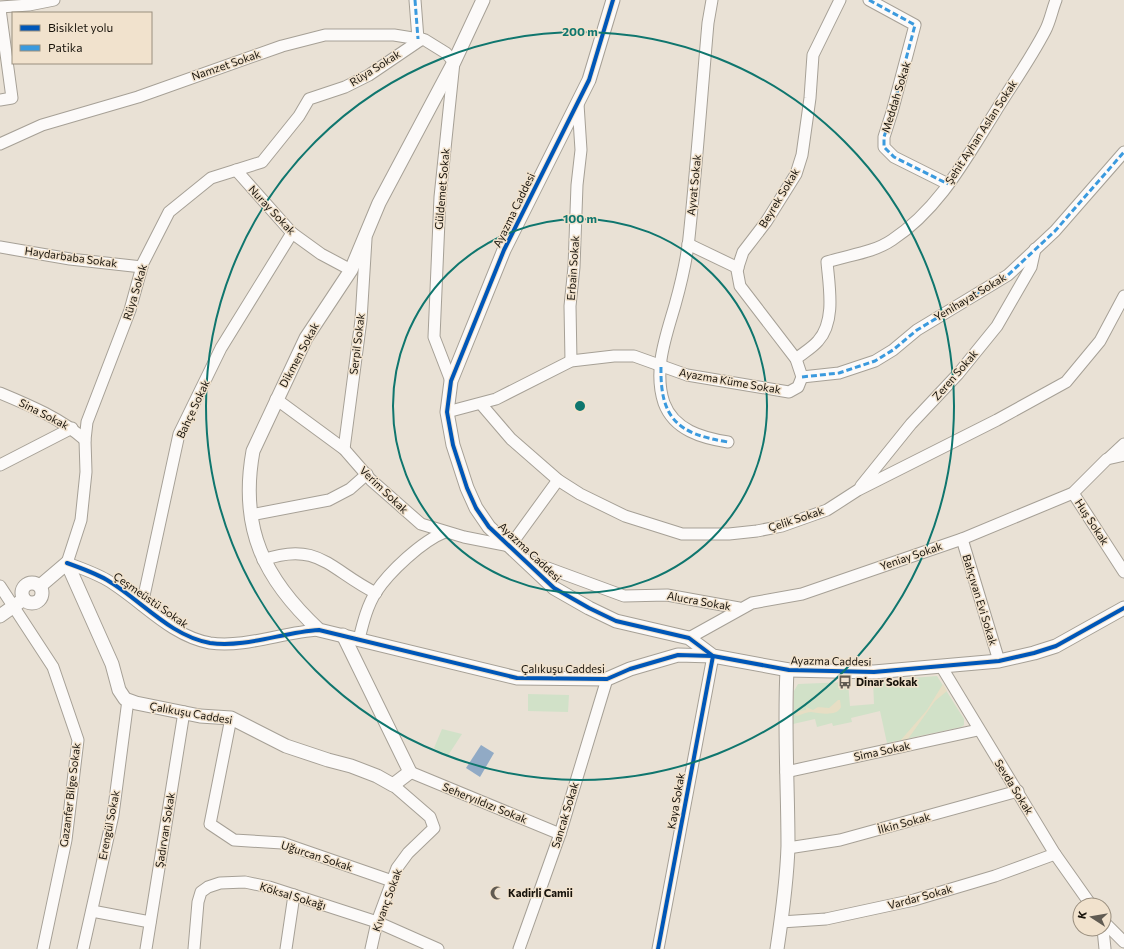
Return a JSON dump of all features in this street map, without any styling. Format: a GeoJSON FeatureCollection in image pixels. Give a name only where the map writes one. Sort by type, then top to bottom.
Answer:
{"type":"FeatureCollection","features":[{"type":"Feature","properties":{"kind":"street"},"geometry":{"type":"LineString","coordinates":[[0,100],[12,98],[0,8],[29,5],[54,0]]}},
{"type":"Feature","properties":{"kind":"street"},"geometry":{"type":"LineString","coordinates":[[415,0],[420,39]]}},
{"type":"Feature","properties":{"kind":"street","name":"Güldemet Sokak"},"geometry":{"type":"LineString","coordinates":[[451,381],[434,337],[440,197],[454,62],[483,0]]}},
{"type":"Feature","properties":{"kind":"street","name":"Ayazma Caddesi"},"geometry":{"type":"LineString","coordinates":[[613,0],[589,80],[555,151],[532,192],[504,250],[451,381],[447,412],[452,445],[471,497],[489,527],[554,588],[589,608],[616,620],[689,638],[713,656],[787,670],[874,672],[999,661],[1056,646],[1124,608]]}},
{"type":"Feature","properties":{"kind":"street","name":"Ayvat Sokak"},"geometry":{"type":"LineString","coordinates":[[712,0],[708,23],[700,129],[688,244],[675,306],[665,336],[661,367],[662,395],[673,419],[687,430],[702,437],[728,442]]}},
{"type":"Feature","properties":{"kind":"street","name":"Beyrek Sokak"},"geometry":{"type":"LineString","coordinates":[[802,378],[796,359],[740,286],[738,268],[743,252],[766,222],[796,174],[802,155],[810,98],[813,55],[840,0]]}},
{"type":"Feature","properties":{"kind":"street","name":"Meddah Sokak"},"geometry":{"type":"LineString","coordinates":[[869,0],[915,25],[884,137],[884,147],[894,158],[948,184]]}},
{"type":"Feature","properties":{"kind":"street","name":"Şehit Ayhan Aslan Sokak"},"geometry":{"type":"LineString","coordinates":[[796,359],[818,341],[828,326],[830,292],[827,262],[866,252],[891,241],[910,227],[928,210],[958,171],[1046,30],[1056,0]]}},
{"type":"Feature","properties":{"kind":"street","name":"Namzet Sokak"},"geometry":{"type":"LineString","coordinates":[[0,144],[42,125],[138,97],[282,46],[318,37],[340,35],[394,35],[420,39],[446,53],[454,62]]}},
{"type":"Feature","properties":{"kind":"street","name":"Rüya Sokak"},"geometry":{"type":"LineString","coordinates":[[67,563],[82,520],[86,472],[85,440],[87,422],[130,310],[142,267],[169,212],[211,178],[262,162],[299,116],[309,99],[346,87],[369,75],[420,39]]}},
{"type":"Feature","properties":{"kind":"street","name":"Dikmen Sokak"},"geometry":{"type":"LineString","coordinates":[[319,630],[297,610],[277,584],[263,560],[251,515],[249,500],[250,468],[253,452],[276,399],[306,338],[352,270],[379,203],[454,62]]}},
{"type":"Feature","properties":{"kind":"street","name":"Erbain Sokak"},"geometry":{"type":"LineString","coordinates":[[572,361],[570,306],[574,267],[577,185],[581,150],[578,104]]}},
{"type":"Feature","properties":{"kind":"street","name":"Yenihayat Sokak"},"geometry":{"type":"LineString","coordinates":[[802,378],[839,373],[875,361],[917,330],[1008,276],[1055,231],[1124,152]]}},
{"type":"Feature","properties":{"kind":"street","name":"Nuray Sokak"},"geometry":{"type":"LineString","coordinates":[[236,170],[292,233],[321,254],[352,270]]}},
{"type":"Feature","properties":{"kind":"street","name":"Bahçe Sokak"},"geometry":{"type":"LineString","coordinates":[[142,605],[179,434],[221,348],[292,233]]}},
{"type":"Feature","properties":{"kind":"street","name":"Serpil Sokak"},"geometry":{"type":"LineString","coordinates":[[344,449],[361,320],[366,238]]}},
{"type":"Feature","properties":{"kind":"street"},"geometry":{"type":"LineString","coordinates":[[688,244],[738,268]]}},
{"type":"Feature","properties":{"kind":"street","name":"Haydarbaba Sokak"},"geometry":{"type":"LineString","coordinates":[[0,246],[70,259],[142,267]]}},
{"type":"Feature","properties":{"kind":"street","name":"Zeren Sokak"},"geometry":{"type":"LineString","coordinates":[[858,490],[911,424],[958,374],[997,326],[1031,267],[1035,249]]}},
{"type":"Feature","properties":{"kind":"street","name":"Çelik Sokak"},"geometry":{"type":"LineString","coordinates":[[481,404],[510,439],[558,480],[580,494],[625,516],[682,534],[728,534],[782,526],[826,510],[858,490],[997,420],[1066,382],[1100,341],[1124,296]]}},
{"type":"Feature","properties":{"kind":"street","name":"Ayazma Küme Sokak"},"geometry":{"type":"LineString","coordinates":[[447,412],[481,404],[512,391],[572,361],[614,356],[634,356],[661,367],[703,378],[789,392],[798,387],[802,378]]}},
{"type":"Feature","properties":{"kind":"street","name":"Sina Sokak"},"geometry":{"type":"LineString","coordinates":[[0,393],[72,428],[85,440]]}},
{"type":"Feature","properties":{"kind":"street","name":"Verim Sokak"},"geometry":{"type":"LineString","coordinates":[[276,399],[344,449],[371,480],[422,524],[445,532],[510,546]]}},
{"type":"Feature","properties":{"kind":"street"},"geometry":{"type":"LineString","coordinates":[[0,465],[72,428]]}},
{"type":"Feature","properties":{"kind":"street"},"geometry":{"type":"LineString","coordinates":[[1107,460],[1124,444]]}},
{"type":"Feature","properties":{"kind":"street","name":"Yeniay Sokak"},"geometry":{"type":"LineString","coordinates":[[689,638],[740,608],[752,603],[802,594],[962,539],[1073,492],[1107,460],[1124,455]]}},
{"type":"Feature","properties":{"kind":"street"},"geometry":{"type":"LineString","coordinates":[[251,515],[329,500],[350,489],[367,474]]}},
{"type":"Feature","properties":{"kind":"street"},"geometry":{"type":"LineString","coordinates":[[510,546],[558,480]]}},
{"type":"Feature","properties":{"kind":"street","name":"Huş Sokak"},"geometry":{"type":"LineString","coordinates":[[1073,492],[1124,572]]}},
{"type":"Feature","properties":{"kind":"street"},"geometry":{"type":"LineString","coordinates":[[359,638],[366,614],[376,593],[406,559],[435,536],[445,532]]}},
{"type":"Feature","properties":{"kind":"street","name":"Bahçıvan Evi Sokak"},"geometry":{"type":"LineString","coordinates":[[962,539],[999,661]]}},
{"type":"Feature","properties":{"kind":"street"},"geometry":{"type":"LineString","coordinates":[[263,560],[276,555],[303,553],[325,560],[376,593]]}},
{"type":"Feature","properties":{"kind":"street","name":"Alucra Sokak"},"geometry":{"type":"LineString","coordinates":[[521,558],[624,596],[639,597],[667,595],[740,608]]}},
{"type":"Feature","properties":{"kind":"street"},"geometry":{"type":"LineString","coordinates":[[0,616],[19,603],[32,604],[39,602],[42,596],[40,586],[67,563],[112,664],[119,690],[128,700]]}},
{"type":"Feature","properties":{"kind":"street","name":"Çeşmeüstü Sokak"},"geometry":{"type":"LineString","coordinates":[[67,563],[107,580],[185,635],[210,643],[245,643],[296,632],[319,630],[344,635]]}},
{"type":"Feature","properties":{"kind":"street","name":"Gazanfer Bilge Sokak"},"geometry":{"type":"LineString","coordinates":[[0,586],[19,603],[54,667],[78,740],[66,840],[43,949]]}},
{"type":"Feature","properties":{"kind":"street"},"geometry":{"type":"LineString","coordinates":[[344,635],[410,772],[393,785]]}},
{"type":"Feature","properties":{"kind":"street","name":"Çalıkuşu Caddesi"},"geometry":{"type":"LineString","coordinates":[[344,635],[517,678],[607,679],[630,669],[678,655],[713,656]]}},
{"type":"Feature","properties":{"kind":"street","name":"Kaya Sokak"},"geometry":{"type":"LineString","coordinates":[[658,949],[713,656]]}},
{"type":"Feature","properties":{"kind":"street","name":"Sevda Sokak"},"geometry":{"type":"LineString","coordinates":[[941,666],[978,730],[1018,792],[1055,854],[1085,897]]}},
{"type":"Feature","properties":{"kind":"street"},"geometry":{"type":"LineString","coordinates":[[777,949],[788,848],[784,723],[787,670]]}},
{"type":"Feature","properties":{"kind":"street","name":"Sancak Sokak"},"geometry":{"type":"LineString","coordinates":[[519,949],[560,834],[607,679]]}},
{"type":"Feature","properties":{"kind":"street","name":"Çalıkuşu Caddesi"},"geometry":{"type":"LineString","coordinates":[[128,700],[213,718],[231,718],[286,746],[351,766],[377,776],[393,785]]}},
{"type":"Feature","properties":{"kind":"street","name":"Erengül Sokak"},"geometry":{"type":"LineString","coordinates":[[83,949],[113,815],[128,700]]}},
{"type":"Feature","properties":{"kind":"street","name":"Şadırvan Sokak"},"geometry":{"type":"LineString","coordinates":[[146,949],[184,712]]}},
{"type":"Feature","properties":{"kind":"street","name":"Uğurcan Sokak"},"geometry":{"type":"LineString","coordinates":[[231,718],[210,824],[234,840],[282,843],[392,881]]}},
{"type":"Feature","properties":{"kind":"street","name":"Sima Sokak"},"geometry":{"type":"LineString","coordinates":[[786,772],[978,730]]}},
{"type":"Feature","properties":{"kind":"street","name":"Seheryıldızı Sokak"},"geometry":{"type":"LineString","coordinates":[[410,772],[560,834]]}},
{"type":"Feature","properties":{"kind":"street","name":"Kıvanç Sokak"},"geometry":{"type":"LineString","coordinates":[[371,949],[377,922],[397,868],[408,853],[434,828],[430,817],[393,785]]}},
{"type":"Feature","properties":{"kind":"street","name":"İlkin Sokak"},"geometry":{"type":"LineString","coordinates":[[788,848],[840,840],[1018,792]]}},
{"type":"Feature","properties":{"kind":"street","name":"Vardar Sokak"},"geometry":{"type":"LineString","coordinates":[[781,922],[826,919],[914,900],[995,876],[1055,854]]}},
{"type":"Feature","properties":{"kind":"street","name":"Köksal Sokağı"},"geometry":{"type":"LineString","coordinates":[[194,949],[198,902],[201,892],[208,887],[220,883],[245,882],[269,887],[377,922],[433,948]]}},
{"type":"Feature","properties":{"kind":"street"},"geometry":{"type":"LineString","coordinates":[[286,949],[294,895]]}},
{"type":"Feature","properties":{"kind":"street"},"geometry":{"type":"LineString","coordinates":[[92,911],[150,922]]}},
{"type":"Feature","properties":{"kind":"street"},"geometry":{"type":"LineString","coordinates":[[1112,930],[1124,942]]}},
{"type":"Feature","properties":{"kind":"street"},"geometry":{"type":"LineString","coordinates":[[1104,937],[1105,949]]}},
{"type":"Feature","properties":{"kind":"green space"},"geometry":{"type":"Polygon","coordinates":[[[937,676],[964,719],[964,725],[961,727],[887,743],[880,711],[851,718],[852,722],[833,726],[832,723],[817,727],[815,719],[793,724],[794,691],[798,684],[848,682],[850,706],[874,704],[873,681],[937,676]]]}},
{"type":"Feature","properties":{"kind":"green space"},"geometry":{"type":"Polygon","coordinates":[[[528,694],[569,695],[568,712],[528,711],[528,694]]]}},
{"type":"Feature","properties":{"kind":"green space"},"geometry":{"type":"Polygon","coordinates":[[[442,729],[462,734],[447,757],[434,748],[442,729]]]}},
{"type":"Feature","properties":{"kind":"sand"},"geometry":{"type":"Polygon","coordinates":[[[943,684],[947,691],[935,701],[908,739],[900,741],[927,710],[943,684]]]}},
{"type":"Feature","properties":{"kind":"sand"},"geometry":{"type":"Polygon","coordinates":[[[840,700],[841,707],[836,712],[828,714],[809,712],[795,716],[798,711],[806,710],[806,707],[813,710],[818,707],[829,708],[840,700]]]}},
{"type":"Feature","properties":{"kind":"water"},"geometry":{"type":"Polygon","coordinates":[[[481,745],[494,753],[480,777],[466,768],[481,745]]]}},
{"type":"Feature","properties":{"kind":"marked path"},"geometry":{"type":"LineString","coordinates":[[415,0],[418,39]]}},
{"type":"Feature","properties":{"kind":"marked path"},"geometry":{"type":"LineString","coordinates":[[869,0],[915,25],[884,137],[884,147],[894,157],[948,184]]}},
{"type":"Feature","properties":{"kind":"marked path"},"geometry":{"type":"LineString","coordinates":[[802,377],[839,373],[875,361],[893,350],[917,330],[1008,275],[1055,231],[1124,152]]}},
{"type":"Feature","properties":{"kind":"marked path"},"geometry":{"type":"LineString","coordinates":[[661,367],[664,400],[675,421],[696,434],[711,439],[728,442]]}},
{"type":"Feature","properties":{"kind":"cycle path"},"geometry":{"type":"LineString","coordinates":[[613,0],[589,80],[504,250],[451,381],[447,412],[453,445],[467,488],[476,508],[489,527],[554,588],[589,608],[616,621],[689,638],[713,656],[789,670],[874,672],[999,661],[1056,646],[1124,608]]}},
{"type":"Feature","properties":{"kind":"cycle path"},"geometry":{"type":"LineString","coordinates":[[67,563],[107,580],[182,633],[195,639],[210,643],[224,644],[251,642],[305,631],[319,630],[517,678],[607,679],[630,669],[678,655],[713,656],[658,949]]}},
{"type":"Feature","properties":{"kind":"place","name":"Dinar Sokak"},"geometry":{"type":"Point","coordinates":[845,682]}},
{"type":"Feature","properties":{"kind":"place","name":"Kadirli Camii"},"geometry":{"type":"Point","coordinates":[497,893]}}]}
